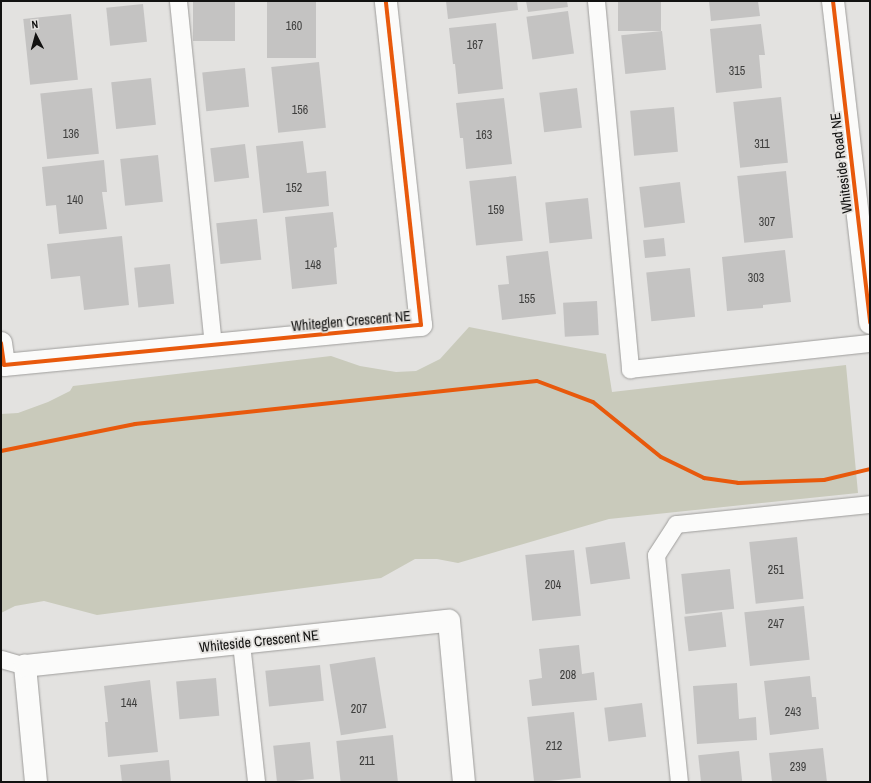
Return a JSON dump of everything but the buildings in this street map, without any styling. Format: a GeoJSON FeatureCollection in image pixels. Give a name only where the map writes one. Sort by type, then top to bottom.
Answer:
{"type":"FeatureCollection","features":[{"type":"Feature","properties":{"kind":"street","name":"Whiteglen Crescent NE"},"geometry":{"type":"LineString","coordinates":[[1,344],[2,366],[213,344],[421,325],[386,1]]}},
{"type":"Feature","properties":{"kind":"street","name":"Whiteside Road NE"},"geometry":{"type":"LineString","coordinates":[[833,1],[870,323]]}},
{"type":"Feature","properties":{"kind":"street","name":"Whiteside Crescent NE"},"geometry":{"type":"LineString","coordinates":[[25,666],[449,621],[464,782]]}},
{"type":"Feature","properties":{"kind":"street"},"geometry":{"type":"LineString","coordinates":[[25,666],[36,782]]}},
{"type":"Feature","properties":{"kind":"lane"},"geometry":{"type":"LineString","coordinates":[[178,1],[213,344]]}},
{"type":"Feature","properties":{"kind":"lane"},"geometry":{"type":"LineString","coordinates":[[596,1],[630,369],[870,343]]}},
{"type":"Feature","properties":{"kind":"lane"},"geometry":{"type":"LineString","coordinates":[[679,782],[656,555],[676,524],[870,504]]}},
{"type":"Feature","properties":{"kind":"lane"},"geometry":{"type":"LineString","coordinates":[[241,643],[256,782]]}},
{"type":"Feature","properties":{"kind":"lane"},"geometry":{"type":"LineString","coordinates":[[1,659],[25,666]]}},
{"type":"Feature","properties":{"kind":"shaded area"},"geometry":{"type":"Polygon","coordinates":[[[469,327],[606,354],[612,392],[846,365],[858,493],[609,519],[458,563],[437,559],[415,559],[381,578],[97,615],[44,601],[15,606],[1,613],[1,414],[18,413],[48,402],[70,391],[73,386],[331,356],[360,366],[396,372],[416,371],[440,359],[469,327]]]}},
{"type":"Feature","properties":{"kind":"cycle path"},"geometry":{"type":"LineString","coordinates":[[1,343],[4,365],[421,325],[386,1]]}},
{"type":"Feature","properties":{"kind":"cycle path"},"geometry":{"type":"LineString","coordinates":[[833,1],[870,323]]}},
{"type":"Feature","properties":{"kind":"cycle path"},"geometry":{"type":"LineString","coordinates":[[1,451],[135,424],[537,381],[593,402],[661,457],[704,478],[738,483],[824,480],[870,469]]}}]}
